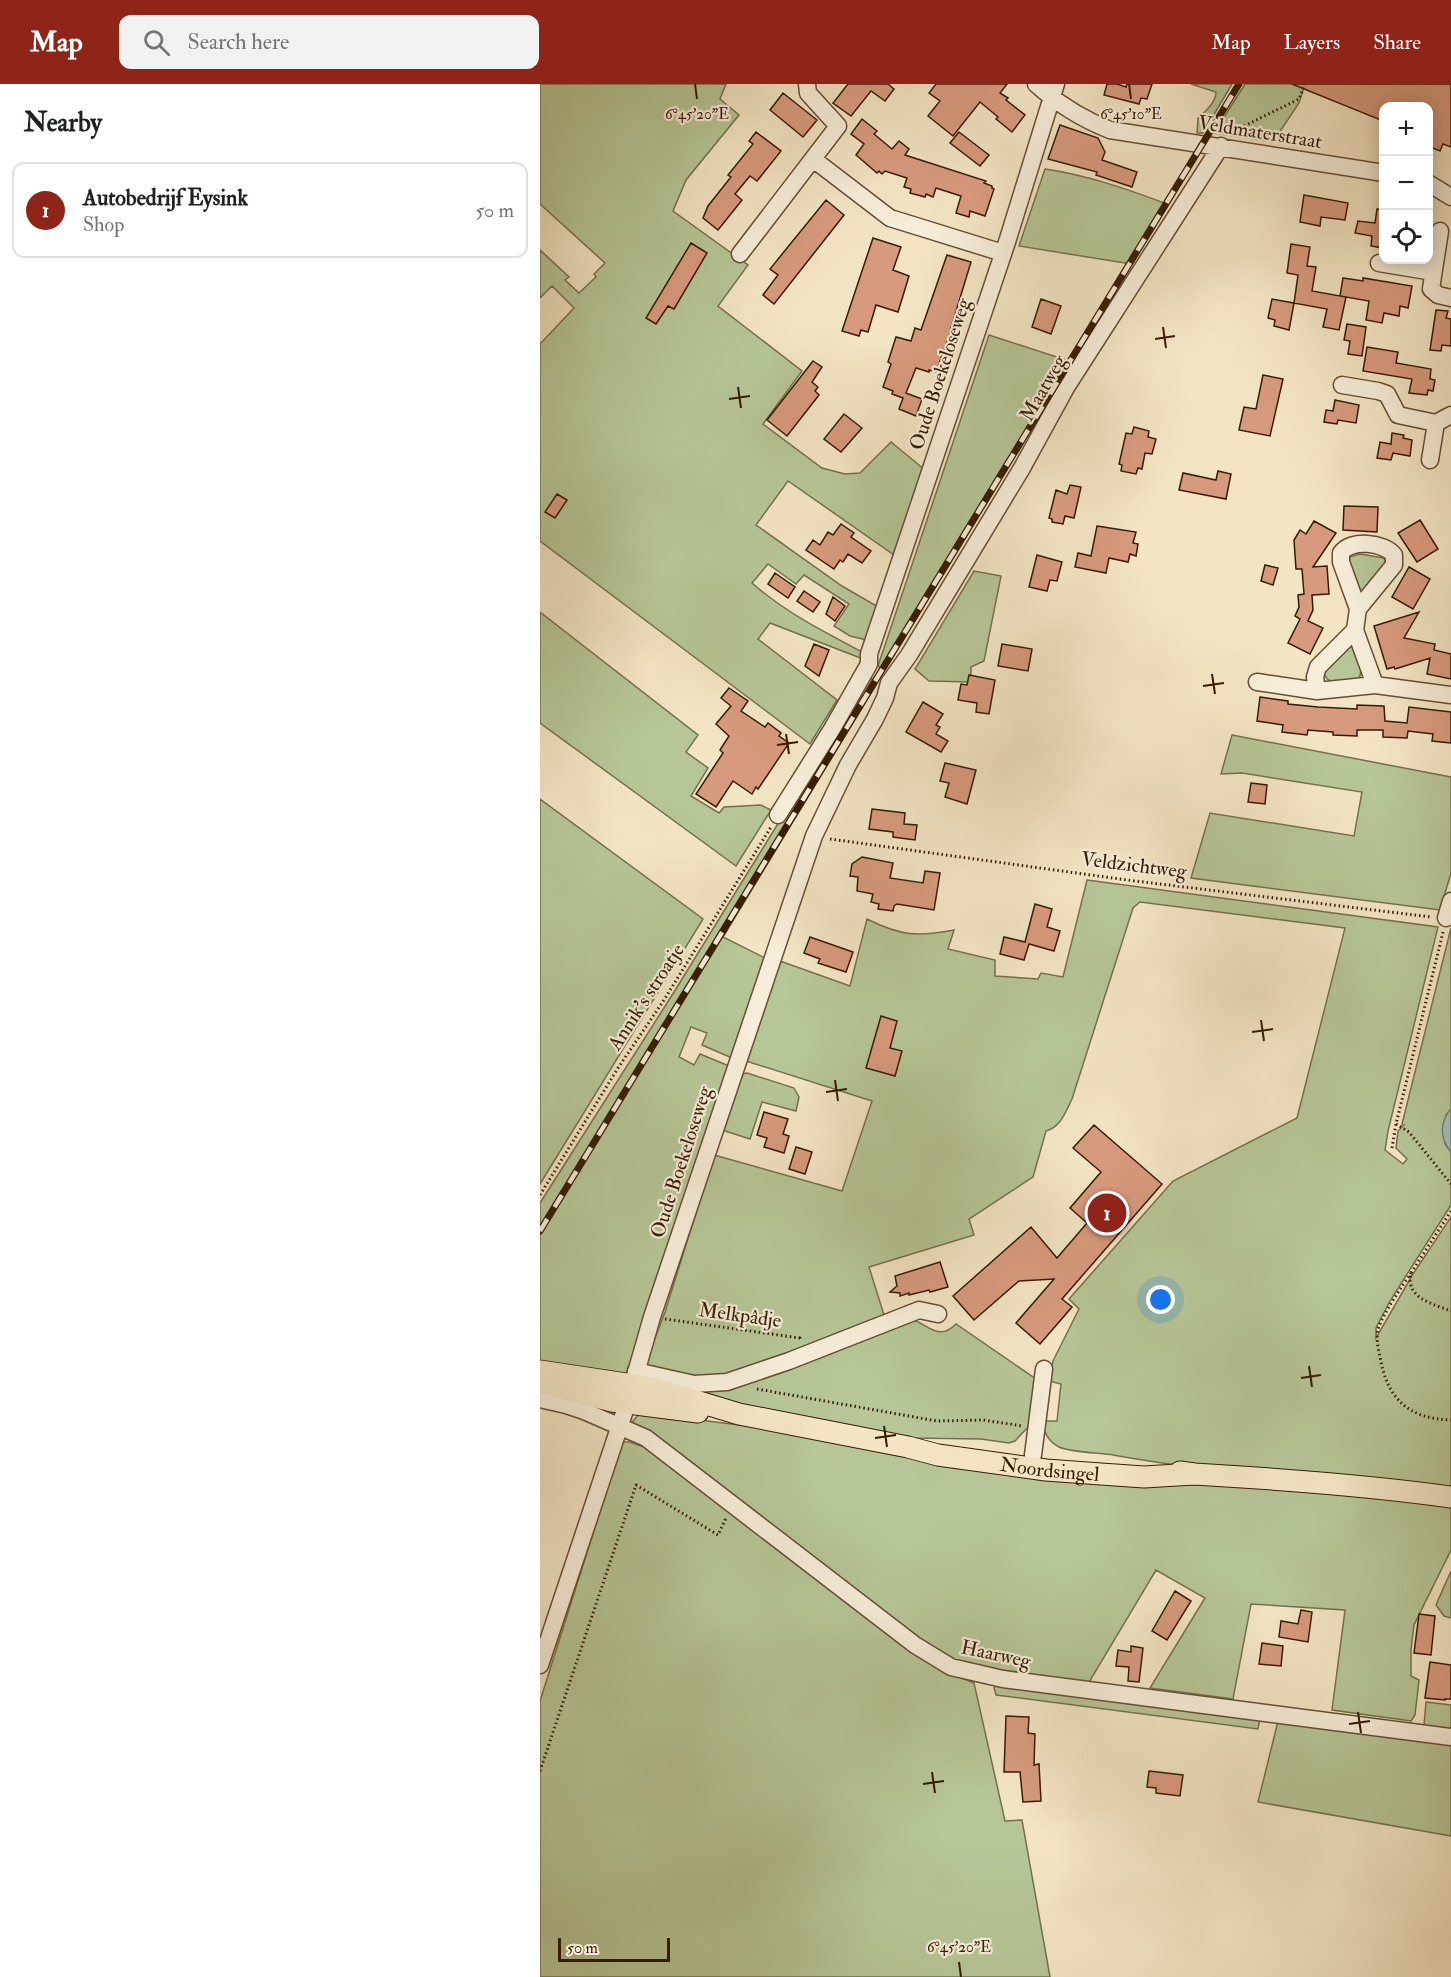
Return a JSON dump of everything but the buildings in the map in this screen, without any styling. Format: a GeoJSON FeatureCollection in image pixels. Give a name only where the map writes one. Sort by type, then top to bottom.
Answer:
{"type":"FeatureCollection","features":[{"type":"Feature","properties":{"kind":"main road","name":"Noordsingel"},"geometry":{"type":"LineString","coordinates":[[540,1371],[631,1386],[701,1412],[739,1414],[938,1455],[1046,1470],[1144,1477],[1194,1474]]}},
{"type":"Feature","properties":{"kind":"main road","name":"Noordsingel"},"geometry":{"type":"LineString","coordinates":[[540,1382],[631,1386]]}},
{"type":"Feature","properties":{"kind":"main road","name":"Noordsingel"},"geometry":{"type":"LineString","coordinates":[[908,1447],[942,1445],[1151,1467],[1194,1474],[1336,1483],[1451,1497]]}},
{"type":"Feature","properties":{"kind":"street"},"geometry":{"type":"LineString","coordinates":[[740,254],[838,126],[808,93],[807,84]]}},
{"type":"Feature","properties":{"kind":"street","name":"Veldmaterstraat"},"geometry":{"type":"LineString","coordinates":[[1036,84],[1053,91],[1090,122],[1110,130],[1379,172]]}},
{"type":"Feature","properties":{"kind":"street","name":"Oude Boekeloseweg"},"geometry":{"type":"LineString","coordinates":[[778,815],[870,664],[869,654],[1003,253],[1053,91]]}},
{"type":"Feature","properties":{"kind":"street","name":"Maatweg"},"geometry":{"type":"LineString","coordinates":[[909,655],[1022,468],[1067,386],[1215,145]]}},
{"type":"Feature","properties":{"kind":"street"},"geometry":{"type":"LineString","coordinates":[[813,159],[890,218],[1003,253]]}},
{"type":"Feature","properties":{"kind":"street"},"geometry":{"type":"LineString","coordinates":[[1433,186],[1451,197]]}},
{"type":"Feature","properties":{"kind":"street"},"geometry":{"type":"LineString","coordinates":[[1440,231],[1431,289],[1438,295],[1451,298]]}},
{"type":"Feature","properties":{"kind":"street"},"geometry":{"type":"LineString","coordinates":[[1385,264],[1433,272]]}},
{"type":"Feature","properties":{"kind":"street"},"geometry":{"type":"LineString","coordinates":[[1342,385],[1387,394],[1398,415],[1443,419],[1430,460]]}},
{"type":"Feature","properties":{"kind":"street"},"geometry":{"type":"LineString","coordinates":[[1358,609],[1355,630],[1375,686]]}},
{"type":"Feature","properties":{"kind":"street"},"geometry":{"type":"LineString","coordinates":[[1317,691],[1315,676],[1318,667],[1355,630]]}},
{"type":"Feature","properties":{"kind":"street","name":"Oude Boekeloseweg"},"geometry":{"type":"LineString","coordinates":[[540,1665],[652,1317],[814,836],[848,765],[875,719],[889,683],[909,655]]}},
{"type":"Feature","properties":{"kind":"street"},"geometry":{"type":"LineString","coordinates":[[870,664],[889,683]]}},
{"type":"Feature","properties":{"kind":"street"},"geometry":{"type":"LineString","coordinates":[[1257,682],[1317,691],[1375,686],[1451,694]]}},
{"type":"Feature","properties":{"kind":"street"},"geometry":{"type":"LineString","coordinates":[[1446,918],[1451,901]]}},
{"type":"Feature","properties":{"kind":"street"},"geometry":{"type":"LineString","coordinates":[[631,1386],[710,1384],[735,1380],[919,1310],[938,1314]]}},
{"type":"Feature","properties":{"kind":"street"},"geometry":{"type":"LineString","coordinates":[[1033,1455],[1044,1369]]}},
{"type":"Feature","properties":{"kind":"street","name":"Haarweg"},"geometry":{"type":"LineString","coordinates":[[540,1399],[566,1405],[619,1425],[645,1438],[915,1645],[951,1667],[1003,1679],[1451,1737]]}},
{"type":"Feature","properties":{"kind":"path"},"geometry":{"type":"LineString","coordinates":[[1215,145],[1213,137],[1220,139],[1299,99],[1305,84]]}},
{"type":"Feature","properties":{"kind":"path","name":"Annik's stroatje"},"geometry":{"type":"LineString","coordinates":[[540,1195],[778,815]]}},
{"type":"Feature","properties":{"kind":"path","name":"Veldzichtweg"},"geometry":{"type":"LineString","coordinates":[[814,836],[1127,880],[1446,918]]}},
{"type":"Feature","properties":{"kind":"path"},"geometry":{"type":"LineString","coordinates":[[1392,1148],[1446,918]]}},
{"type":"Feature","properties":{"kind":"path"},"geometry":{"type":"LineString","coordinates":[[1396,1124],[1409,1132],[1451,1184]]}},
{"type":"Feature","properties":{"kind":"path"},"geometry":{"type":"LineString","coordinates":[[1451,1211],[1378,1330],[1383,1376],[1401,1405],[1437,1419],[1451,1420]]}},
{"type":"Feature","properties":{"kind":"path"},"geometry":{"type":"LineString","coordinates":[[1411,1273],[1410,1283],[1416,1295],[1451,1311]]}},
{"type":"Feature","properties":{"kind":"path","name":"Melkpâdje"},"geometry":{"type":"LineString","coordinates":[[652,1317],[800,1338],[789,1361]]}},
{"type":"Feature","properties":{"kind":"path"},"geometry":{"type":"LineString","coordinates":[[755,1389],[937,1421],[983,1420],[1038,1429]]}},
{"type":"Feature","properties":{"kind":"path"},"geometry":{"type":"LineString","coordinates":[[540,1771],[636,1485],[718,1535],[732,1505]]}},
{"type":"Feature","properties":{"kind":"green space"},"geometry":{"type":"Polygon","coordinates":[[[540,84],[726,84],[720,99],[739,115],[686,180],[673,211],[748,265],[718,306],[802,371],[763,424],[822,468],[845,474],[860,473],[891,442],[925,470],[897,557],[788,481],[756,525],[842,586],[880,608],[867,640],[850,636],[834,626],[849,604],[804,575],[796,584],[768,564],[752,583],[792,613],[866,654],[863,659],[770,623],[758,639],[837,700],[810,744],[540,541],[540,344],[574,308],[552,286],[540,298],[540,250],[569,277],[565,280],[579,293],[596,277],[594,274],[605,263],[540,204],[540,84]]]}},
{"type":"Feature","properties":{"kind":"green space"},"geometry":{"type":"Polygon","coordinates":[[[1191,84],[1232,84],[1203,133],[1197,133],[1198,118],[1212,103],[1216,92],[1191,84]]]}},
{"type":"Feature","properties":{"kind":"green space"},"geometry":{"type":"Polygon","coordinates":[[[1245,84],[1305,84],[1299,103],[1273,142],[1214,133],[1245,84]]]}},
{"type":"Feature","properties":{"kind":"green space"},"geometry":{"type":"Polygon","coordinates":[[[1045,169],[1107,183],[1167,204],[1131,264],[1019,246],[1045,169]]]}},
{"type":"Feature","properties":{"kind":"green space"},"geometry":{"type":"Polygon","coordinates":[[[989,335],[1072,362],[885,670],[878,666],[989,335]]]}},
{"type":"Feature","properties":{"kind":"green space"},"geometry":{"type":"Polygon","coordinates":[[[1360,554],[1384,558],[1386,563],[1361,599],[1347,564],[1349,557],[1360,554]]]}},
{"type":"Feature","properties":{"kind":"green space"},"geometry":{"type":"Polygon","coordinates":[[[974,571],[1001,576],[984,661],[971,667],[971,682],[929,681],[915,669],[974,571]]]}},
{"type":"Feature","properties":{"kind":"green space"},"geometry":{"type":"Polygon","coordinates":[[[540,612],[698,735],[686,752],[708,768],[691,796],[719,813],[724,807],[761,805],[771,810],[736,866],[540,723],[540,612]]]}},
{"type":"Feature","properties":{"kind":"green space"},"geometry":{"type":"Polygon","coordinates":[[[1349,645],[1354,646],[1360,663],[1361,672],[1358,680],[1332,682],[1328,680],[1324,671],[1349,645]]]}},
{"type":"Feature","properties":{"kind":"green space"},"geometry":{"type":"Polygon","coordinates":[[[868,673],[876,685],[723,937],[765,958],[732,1058],[702,1045],[707,1033],[691,1027],[679,1057],[694,1065],[700,1054],[729,1066],[625,1378],[540,1364],[540,1203],[674,992],[842,720],[868,673]]]}},
{"type":"Feature","properties":{"kind":"green space"},"geometry":{"type":"Polygon","coordinates":[[[1232,735],[1451,777],[1451,873],[1440,910],[1191,878],[1210,813],[1354,836],[1362,792],[1242,773],[1221,774],[1232,735]]]}},
{"type":"Feature","properties":{"kind":"green space"},"geometry":{"type":"Polygon","coordinates":[[[540,799],[703,919],[540,1184],[540,799]]]}},
{"type":"Feature","properties":{"kind":"green space"},"geometry":{"type":"Polygon","coordinates":[[[1087,880],[1438,927],[1385,1150],[1403,1164],[1407,1159],[1396,1148],[1398,1131],[1404,1125],[1402,1124],[1451,928],[1451,1109],[1446,1115],[1445,1144],[1451,1152],[1451,1205],[1390,1301],[1376,1328],[1376,1338],[1413,1274],[1451,1217],[1451,1491],[1239,1473],[1077,1451],[1055,1445],[1044,1429],[1044,1421],[1057,1421],[1061,1384],[1049,1381],[1053,1361],[1079,1309],[1069,1299],[1173,1181],[1297,1118],[1345,928],[1140,902],[1133,908],[1068,1108],[1056,1126],[1046,1131],[1033,1177],[969,1219],[974,1235],[869,1267],[885,1318],[807,1349],[710,1379],[644,1367],[665,1312],[714,1155],[842,1191],[872,1101],[746,1061],[780,961],[850,986],[867,919],[900,932],[930,934],[954,930],[948,949],[995,960],[995,976],[1038,979],[1041,973],[1063,977],[1087,880]]]}},
{"type":"Feature","properties":{"kind":"green space"},"geometry":{"type":"Polygon","coordinates":[[[747,1073],[794,1088],[799,1097],[796,1111],[762,1102],[750,1139],[722,1130],[742,1074],[747,1073]]]}},
{"type":"Feature","properties":{"kind":"green space"},"geometry":{"type":"Polygon","coordinates":[[[911,1319],[938,1332],[944,1332],[956,1324],[1036,1379],[1031,1424],[1015,1441],[1009,1443],[981,1439],[911,1438],[767,1412],[643,1377],[695,1387],[911,1319]]]}},
{"type":"Feature","properties":{"kind":"green space"},"geometry":{"type":"Polygon","coordinates":[[[644,1413],[1149,1482],[1286,1488],[1427,1502],[1451,1507],[1451,1550],[1414,1625],[1411,1676],[1419,1680],[1415,1715],[1411,1721],[1332,1710],[1345,1610],[1251,1604],[1233,1699],[1150,1688],[1205,1598],[1156,1570],[1088,1684],[977,1669],[954,1661],[921,1643],[634,1427],[633,1421],[644,1413]]]}},
{"type":"Feature","properties":{"kind":"green space"},"geometry":{"type":"Polygon","coordinates":[[[622,1442],[630,1442],[655,1451],[940,1669],[974,1683],[1005,1821],[1022,1820],[1050,1977],[540,1977],[540,1701],[622,1442]]]}},
{"type":"Feature","properties":{"kind":"green space"},"geometry":{"type":"Polygon","coordinates":[[[1451,1571],[1451,1618],[1444,1616],[1436,1605],[1451,1571]]]}},
{"type":"Feature","properties":{"kind":"green space"},"geometry":{"type":"Polygon","coordinates":[[[997,1685],[1260,1718],[1258,1729],[996,1695],[994,1688],[997,1685]]]}},
{"type":"Feature","properties":{"kind":"green space"},"geometry":{"type":"Polygon","coordinates":[[[1426,1702],[1451,1705],[1451,1731],[1424,1726],[1426,1702]]]}},
{"type":"Feature","properties":{"kind":"green space"},"geometry":{"type":"Polygon","coordinates":[[[1278,1721],[1451,1739],[1451,1836],[1258,1802],[1278,1721]]]}},
{"type":"Feature","properties":{"kind":"water"},"geometry":{"type":"Polygon","coordinates":[[[1451,1109],[1451,1152],[1447,1147],[1442,1130],[1444,1119],[1451,1109]]]}},
{"type":"Feature","properties":{"kind":"railway"},"geometry":{"type":"LineString","coordinates":[[540,1231],[1239,84]]}},
{"type":"Feature","properties":{"kind":"place","name":"Autobedrijf Eysink"},"geometry":{"type":"Point","coordinates":[1107,1213]}}]}
